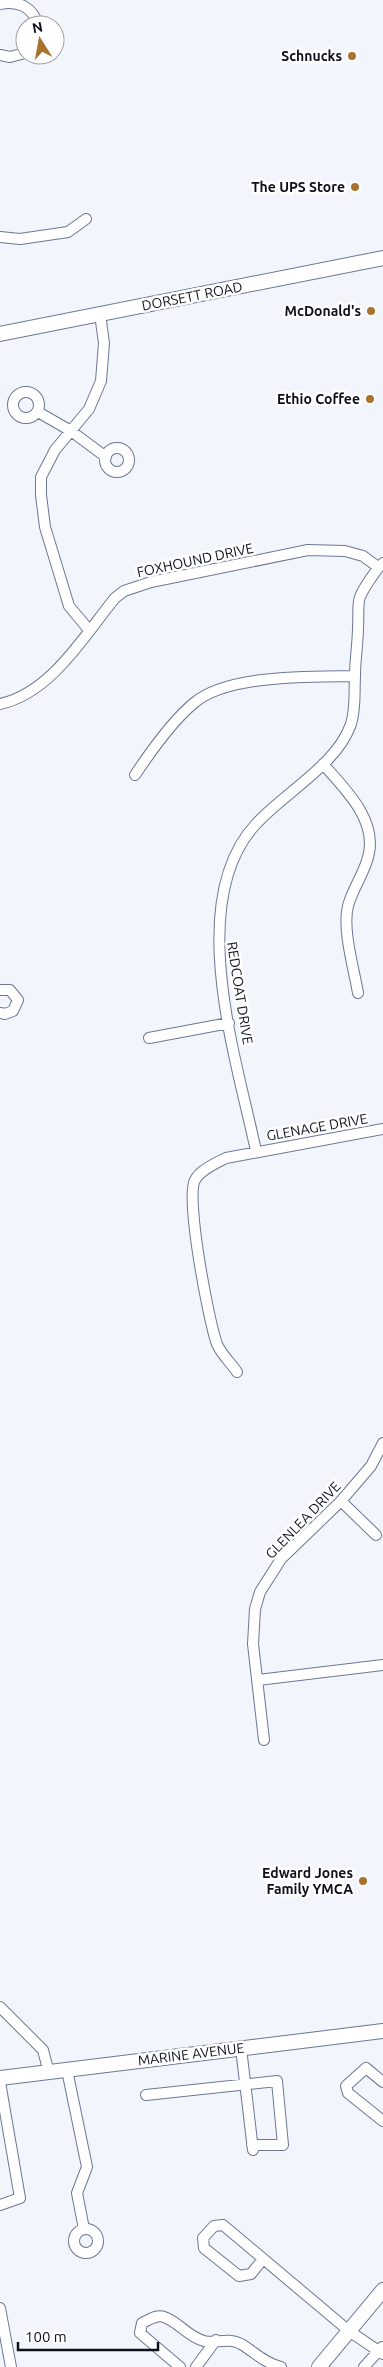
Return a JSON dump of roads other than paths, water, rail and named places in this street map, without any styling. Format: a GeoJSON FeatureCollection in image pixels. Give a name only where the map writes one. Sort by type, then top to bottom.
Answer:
{"type":"FeatureCollection","features":[{"type":"Feature","properties":{"kind":"main road","name":"DORSETT ROAD"},"geometry":{"type":"LineString","coordinates":[[0,334],[383,258]]}},
{"type":"Feature","properties":{"kind":"main road","name":"MARINE AVENUE"},"geometry":{"type":"LineString","coordinates":[[0,2078],[383,2031]]}},
{"type":"Feature","properties":{"kind":"main road"},"geometry":{"type":"LineString","coordinates":[[319,2367],[383,2290]]}},
{"type":"Feature","properties":{"kind":"street"},"geometry":{"type":"LineString","coordinates":[[0,4],[26,2],[35,15]]}},
{"type":"Feature","properties":{"kind":"street"},"geometry":{"type":"LineString","coordinates":[[0,55],[10,57],[15,56]]}},
{"type":"Feature","properties":{"kind":"street"},"geometry":{"type":"LineString","coordinates":[[0,237],[20,239],[68,232],[86,219]]}},
{"type":"Feature","properties":{"kind":"street"},"geometry":{"type":"LineString","coordinates":[[89,630],[69,606],[45,527],[41,495],[42,477],[48,460],[89,409],[101,381],[104,343],[100,314]]}},
{"type":"Feature","properties":{"kind":"street"},"geometry":{"type":"LineString","coordinates":[[38,412],[71,431],[106,457]]}},
{"type":"Feature","properties":{"kind":"street","name":"FOXHOUND DRIVE"},"geometry":{"type":"LineString","coordinates":[[0,704],[38,686],[63,662],[115,598],[124,591],[151,582],[308,550],[345,551],[362,556],[381,565]]}},
{"type":"Feature","properties":{"kind":"street","name":"REDCOAT DRIVE"},"geometry":{"type":"LineString","coordinates":[[256,1151],[229,1024],[218,949],[219,913],[224,884],[235,856],[252,828],[273,805],[323,764],[346,739],[355,712],[359,597],[381,565]]}},
{"type":"Feature","properties":{"kind":"street"},"geometry":{"type":"LineString","coordinates":[[135,775],[148,756],[194,703],[212,693],[281,677],[355,676]]}},
{"type":"Feature","properties":{"kind":"street"},"geometry":{"type":"LineString","coordinates":[[323,764],[358,805],[368,827],[370,852],[348,906],[347,922],[358,993]]}},
{"type":"Feature","properties":{"kind":"street"},"geometry":{"type":"LineString","coordinates":[[0,990],[10,990],[18,1000],[13,1011],[5,1014],[0,1013]]}},
{"type":"Feature","properties":{"kind":"street"},"geometry":{"type":"LineString","coordinates":[[149,1038],[229,1024]]}},
{"type":"Feature","properties":{"kind":"street","name":"GLENAGE DRIVE"},"geometry":{"type":"LineString","coordinates":[[256,1151],[383,1129]]}},
{"type":"Feature","properties":{"kind":"street"},"geometry":{"type":"LineString","coordinates":[[237,1372],[218,1345],[210,1317],[197,1238],[192,1192],[195,1180],[212,1165],[226,1158],[256,1151]]}},
{"type":"Feature","properties":{"kind":"street","name":"GLENLEA DRIVE"},"geometry":{"type":"LineString","coordinates":[[264,1740],[253,1644],[255,1609],[260,1592],[281,1559],[341,1501],[371,1466],[383,1443]]}},
{"type":"Feature","properties":{"kind":"street"},"geometry":{"type":"LineString","coordinates":[[341,1501],[376,1535]]}},
{"type":"Feature","properties":{"kind":"street"},"geometry":{"type":"LineString","coordinates":[[258,1680],[383,1665]]}},
{"type":"Feature","properties":{"kind":"street"},"geometry":{"type":"LineString","coordinates":[[0,2007],[43,2050],[49,2073]]}},
{"type":"Feature","properties":{"kind":"street"},"geometry":{"type":"LineString","coordinates":[[146,2094],[245,2083],[277,2081],[283,2145],[253,2147],[245,2083],[241,2048]]}},
{"type":"Feature","properties":{"kind":"street"},"geometry":{"type":"LineString","coordinates":[[383,2082],[366,2068],[346,2086],[348,2093],[383,2121]]}},
{"type":"Feature","properties":{"kind":"street"},"geometry":{"type":"LineString","coordinates":[[67,2070],[87,2168],[78,2193],[84,2229]]}},
{"type":"Feature","properties":{"kind":"street"},"geometry":{"type":"LineString","coordinates":[[0,2082],[20,2198],[0,2205]]}},
{"type":"Feature","properties":{"kind":"street"},"geometry":{"type":"LineString","coordinates":[[263,2259],[251,2274],[239,2276],[204,2248],[203,2238],[214,2226],[220,2224],[263,2259],[349,2331],[382,2350],[364,2367]]}},
{"type":"Feature","properties":{"kind":"street"},"geometry":{"type":"LineString","coordinates":[[0,2308],[12,2367]]}},
{"type":"Feature","properties":{"kind":"street"},"geometry":{"type":"LineString","coordinates":[[180,2367],[140,2333],[142,2322],[154,2317],[164,2316],[193,2337],[206,2342],[229,2340],[240,2344],[266,2363],[281,2367]]}},
{"type":"Feature","properties":{"kind":"street"},"geometry":{"type":"LineString","coordinates":[[196,2367],[216,2340]]}},
{"type":"Feature","properties":{"kind":"place","name":"Schnucks"},"geometry":{"type":"Point","coordinates":[352,56]}},
{"type":"Feature","properties":{"kind":"place","name":"The UPS Store"},"geometry":{"type":"Point","coordinates":[355,187]}},
{"type":"Feature","properties":{"kind":"place","name":"McDonald's"},"geometry":{"type":"Point","coordinates":[371,311]}},
{"type":"Feature","properties":{"kind":"place","name":"Ethio Coffee"},"geometry":{"type":"Point","coordinates":[370,399]}},
{"type":"Feature","properties":{"kind":"place","name":"Edward Jones Family YMCA"},"geometry":{"type":"Point","coordinates":[363,1881]}}]}
